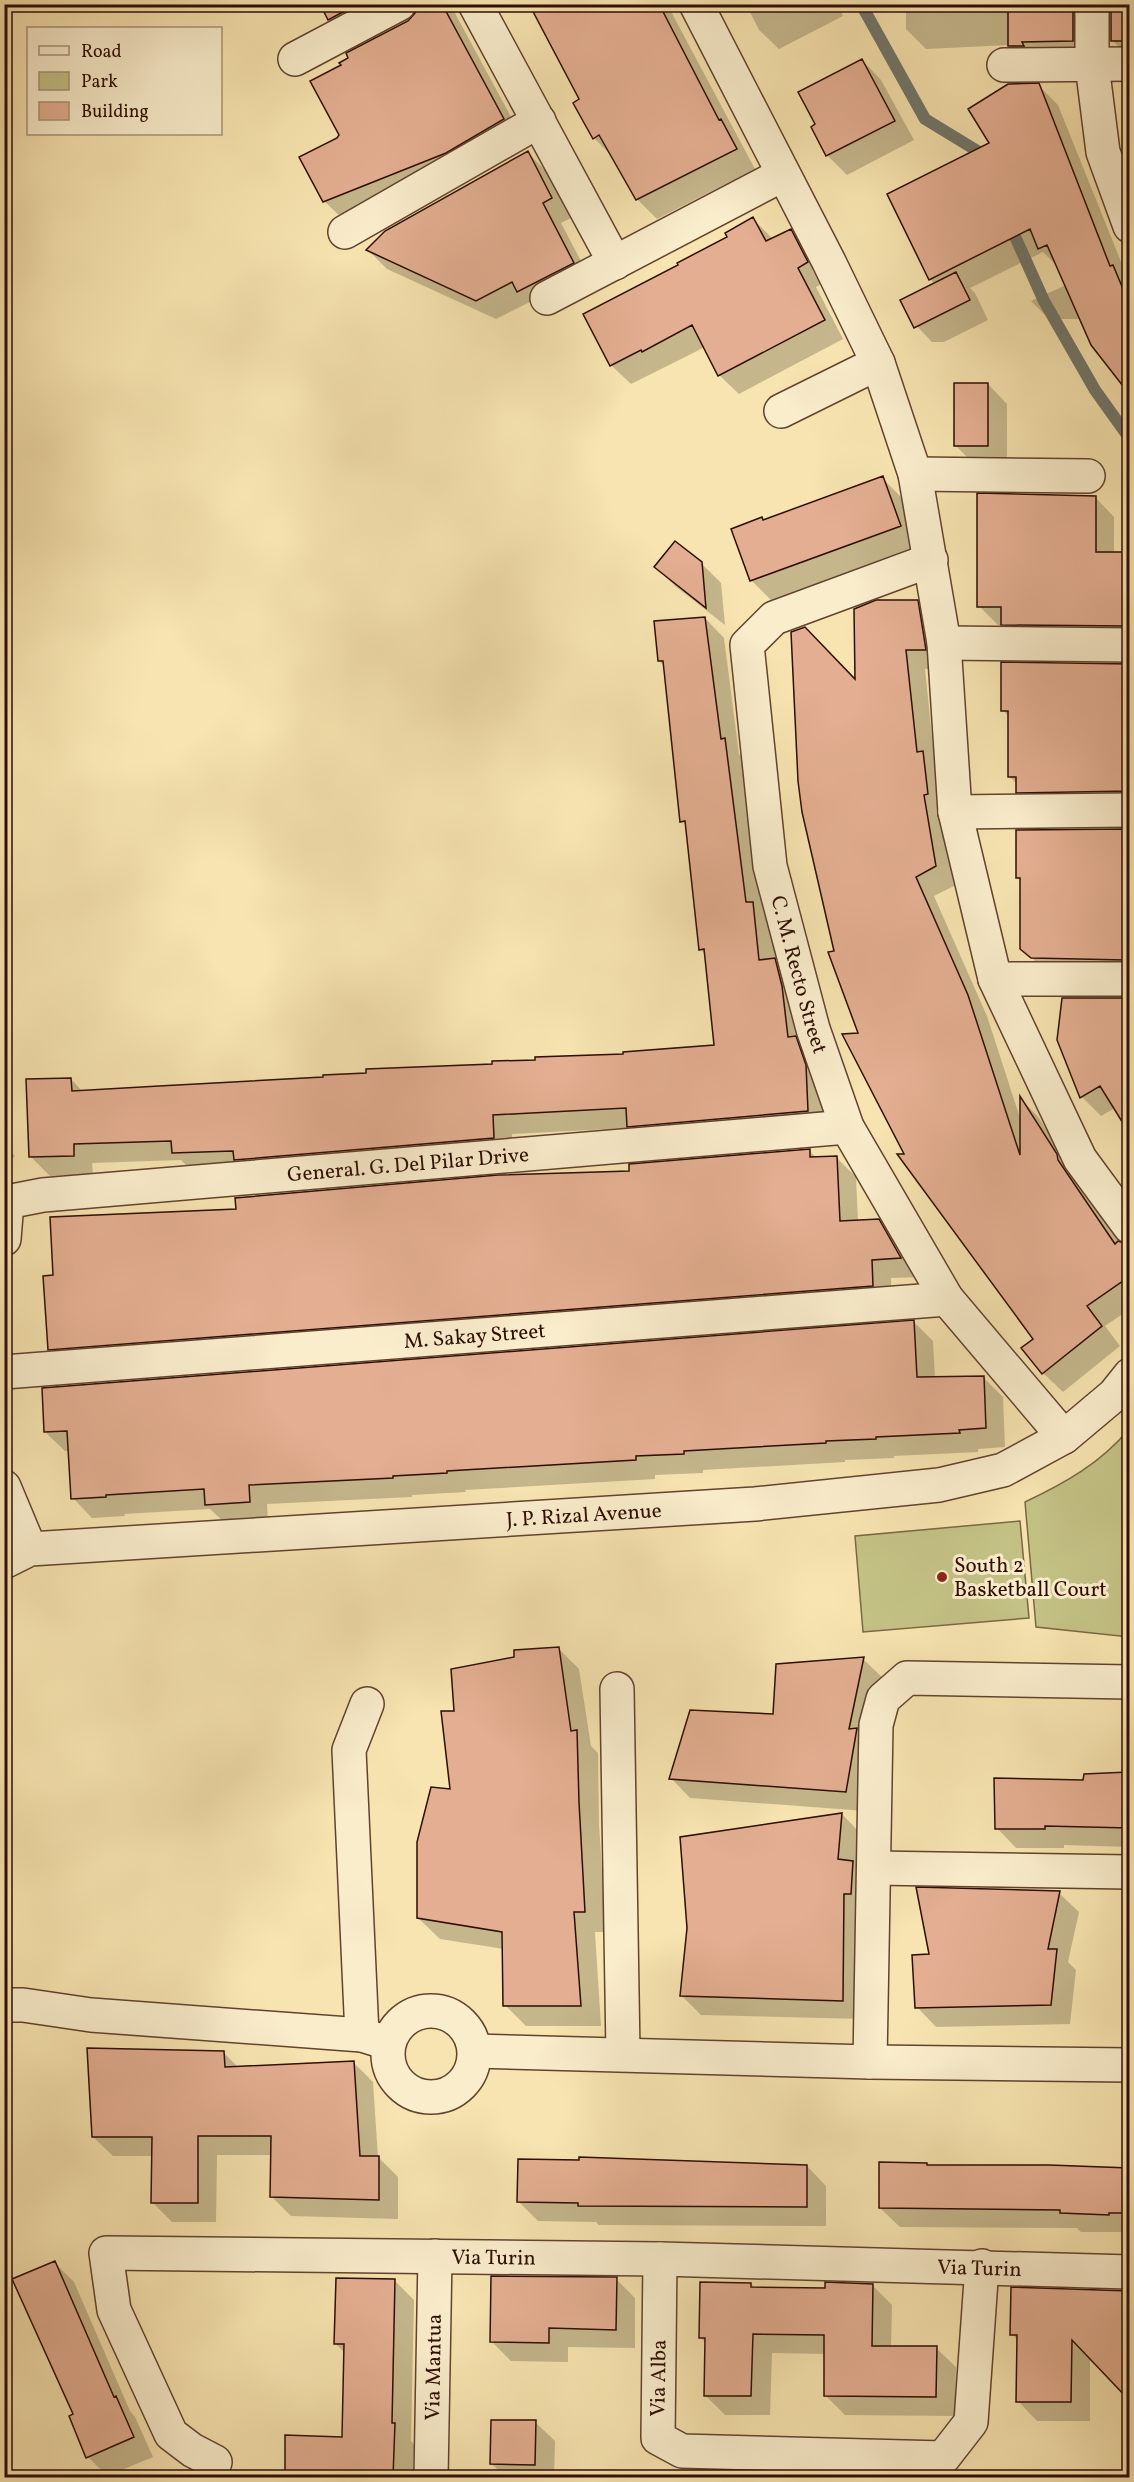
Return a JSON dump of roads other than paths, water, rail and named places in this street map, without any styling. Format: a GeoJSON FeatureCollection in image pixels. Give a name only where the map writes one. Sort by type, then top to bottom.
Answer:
{"type":"FeatureCollection","features":[{"type":"Feature","properties":{"kind":"street"},"geometry":{"type":"LineString","coordinates":[[295,58],[399,4]]}},
{"type":"Feature","properties":{"kind":"street"},"geometry":{"type":"LineString","coordinates":[[475,4],[615,263]]}},
{"type":"Feature","properties":{"kind":"street"},"geometry":{"type":"LineString","coordinates":[[696,4],[782,175],[829,262],[878,363],[915,474],[944,643],[955,812],[995,979],[1080,1159],[1130,1227]]}},
{"type":"Feature","properties":{"kind":"street"},"geometry":{"type":"LineString","coordinates":[[1092,4],[1092,64],[1103,152],[1130,226]]}},
{"type":"Feature","properties":{"kind":"street"},"geometry":{"type":"LineString","coordinates":[[1004,65],[1130,64]]}},
{"type":"Feature","properties":{"kind":"street"},"geometry":{"type":"LineString","coordinates":[[345,232],[539,121]]}},
{"type":"Feature","properties":{"kind":"street"},"geometry":{"type":"LineString","coordinates":[[547,298],[782,175]]}},
{"type":"Feature","properties":{"kind":"street"},"geometry":{"type":"LineString","coordinates":[[781,411],[878,363]]}},
{"type":"Feature","properties":{"kind":"street"},"geometry":{"type":"LineString","coordinates":[[915,474],[1088,476]]}},
{"type":"Feature","properties":{"kind":"street","name":"C. M. Recto Street"},"geometry":{"type":"LineString","coordinates":[[931,560],[774,618],[747,645],[770,866],[813,1029],[847,1127],[947,1299],[1064,1437]]}},
{"type":"Feature","properties":{"kind":"street"},"geometry":{"type":"LineString","coordinates":[[944,643],[1130,645]]}},
{"type":"Feature","properties":{"kind":"street"},"geometry":{"type":"LineString","coordinates":[[955,812],[1130,810]]}},
{"type":"Feature","properties":{"kind":"street"},"geometry":{"type":"LineString","coordinates":[[995,979],[1130,979]]}},
{"type":"Feature","properties":{"kind":"street","name":"General. G. Del Pilar Drive"},"geometry":{"type":"LineString","coordinates":[[4,1239],[7,1202],[43,1195],[847,1127]]}},
{"type":"Feature","properties":{"kind":"street","name":"M. Sakay Street"},"geometry":{"type":"LineString","coordinates":[[4,1372],[947,1299]]}},
{"type":"Feature","properties":{"kind":"street","name":"J. P. Rizal Avenue"},"geometry":{"type":"LineString","coordinates":[[17,1555],[755,1504],[939,1485],[1003,1470],[1064,1437],[1114,1395],[1130,1375]]}},
{"type":"Feature","properties":{"kind":"street"},"geometry":{"type":"LineString","coordinates":[[4,1486],[17,1555]]}},
{"type":"Feature","properties":{"kind":"street"},"geometry":{"type":"LineString","coordinates":[[870,2062],[876,1725],[883,1699],[907,1678],[1130,1682]]}},
{"type":"Feature","properties":{"kind":"street"},"geometry":{"type":"LineString","coordinates":[[617,1689],[623,2053]]}},
{"type":"Feature","properties":{"kind":"street"},"geometry":{"type":"LineString","coordinates":[[11,2002],[91,2014],[375,2039],[415,2014],[435,2010],[455,2017],[469,2031],[476,2050],[473,2069],[462,2085],[447,2096],[427,2098],[409,2093],[395,2080],[375,2039],[349,1750],[368,1704]]}},
{"type":"Feature","properties":{"kind":"street"},"geometry":{"type":"LineString","coordinates":[[874,1868],[1130,1872]]}},
{"type":"Feature","properties":{"kind":"street"},"geometry":{"type":"LineString","coordinates":[[476,2050],[870,2062],[1130,2065]]}},
{"type":"Feature","properties":{"kind":"street","name":"Via Turin"},"geometry":{"type":"LineString","coordinates":[[215,2462],[192,2450],[171,2434],[114,2310],[106,2253],[660,2259],[982,2266],[1130,2272]]}},
{"type":"Feature","properties":{"kind":"street","name":"Via Mantua"},"geometry":{"type":"LineString","coordinates":[[431,2478],[435,2256]]}},
{"type":"Feature","properties":{"kind":"street","name":"Via Alba"},"geometry":{"type":"LineString","coordinates":[[660,2259],[658,2438],[682,2451],[943,2458],[971,2422],[982,2266]]}},
{"type":"Feature","properties":{"kind":"waterway"},"geometry":{"type":"LineString","coordinates":[[861,4],[925,119],[984,155],[985,159]]}},
{"type":"Feature","properties":{"kind":"waterway"},"geometry":{"type":"LineString","coordinates":[[1009,223],[1044,301],[1095,390],[1130,439]]}},
{"type":"Feature","properties":{"kind":"place","name":"South 2 Basketball Court"},"geometry":{"type":"Point","coordinates":[942,1577]}}]}
